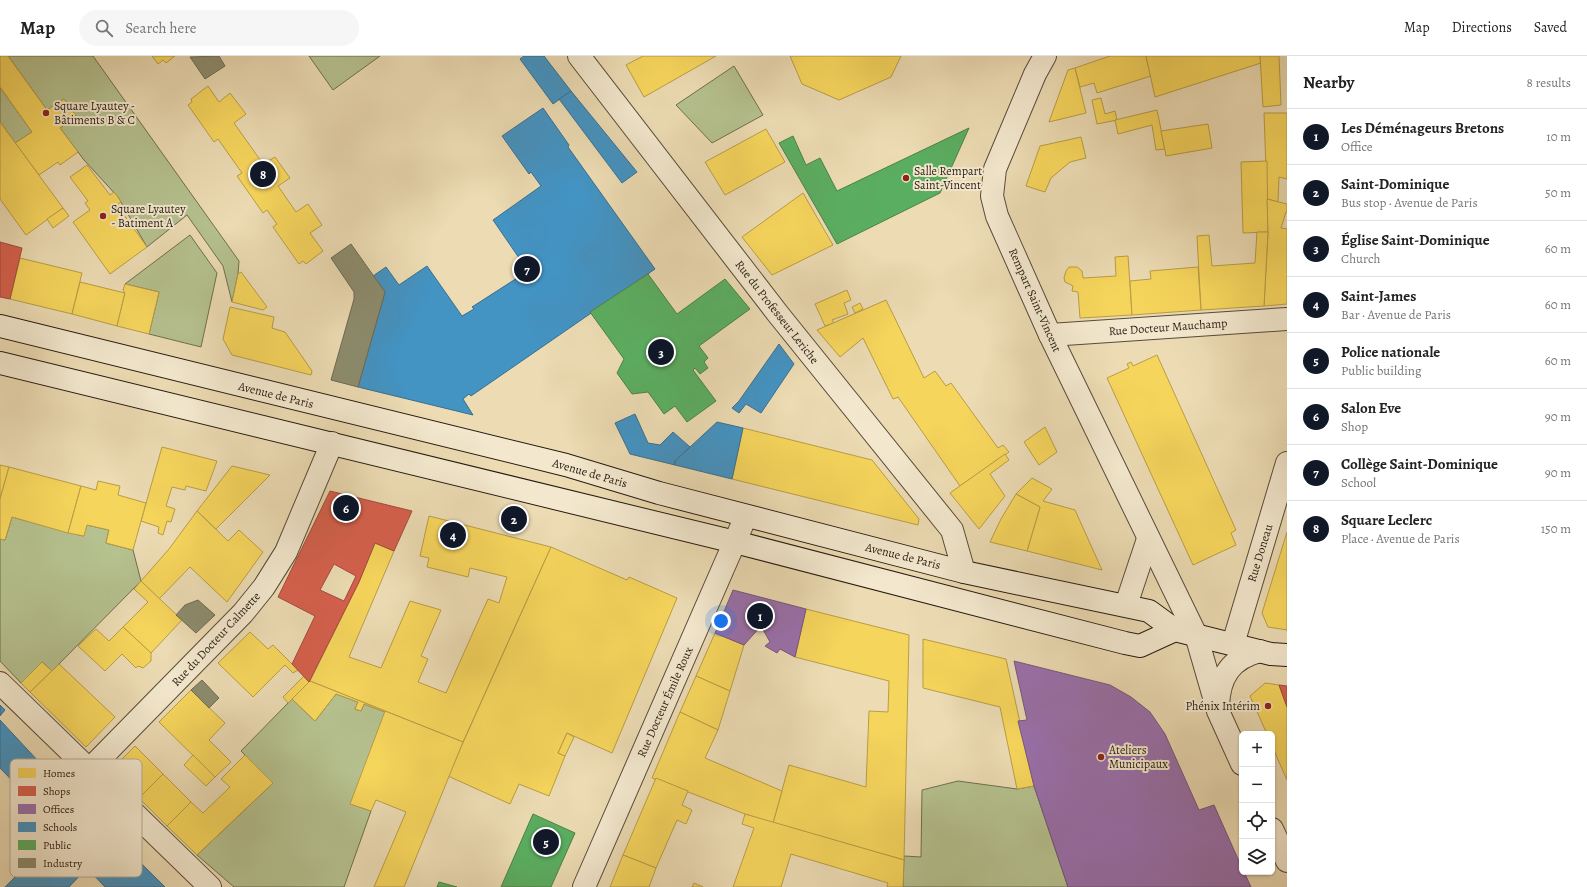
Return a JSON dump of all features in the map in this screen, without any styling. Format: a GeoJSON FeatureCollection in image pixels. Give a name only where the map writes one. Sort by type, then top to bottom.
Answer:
{"type":"FeatureCollection","features":[{"type":"Feature","properties":{"kind":"street","name":"Rue du Professeur Leriche"},"geometry":{"type":"LineString","coordinates":[[579,56],[778,314],[952,530],[964,572]]}},
{"type":"Feature","properties":{"kind":"street","name":"Rempart Saint-Vincent"},"geometry":{"type":"LineString","coordinates":[[1046,56],[1035,74],[995,169],[992,196],[997,216],[1050,335],[1148,538],[1185,633],[1239,757]]}},
{"type":"Feature","properties":{"kind":"street","name":"Rue Docteur Mauchamp"},"geometry":{"type":"LineString","coordinates":[[1050,335],[1287,319]]}},
{"type":"Feature","properties":{"kind":"street","name":"Avenue de Paris"},"geometry":{"type":"LineString","coordinates":[[0,326],[566,465],[746,516],[964,572],[1149,611],[1185,633]]}},
{"type":"Feature","properties":{"kind":"street"},"geometry":{"type":"LineString","coordinates":[[0,363],[734,542],[1125,643],[1140,646],[1185,633],[1260,651],[1287,655]]}},
{"type":"Feature","properties":{"kind":"street","name":"Rue du Docteur Calmette"},"geometry":{"type":"LineString","coordinates":[[100,759],[243,613],[264,587],[286,552],[332,443]]}},
{"type":"Feature","properties":{"kind":"street","name":"Rue Doneau"},"geometry":{"type":"LineString","coordinates":[[1233,644],[1287,463]]}},
{"type":"Feature","properties":{"kind":"street","name":"Rue Docteur Émile Roux"},"geometry":{"type":"LineString","coordinates":[[584,887],[746,516]]}},
{"type":"Feature","properties":{"kind":"street"},"geometry":{"type":"LineString","coordinates":[[1126,606],[1148,538]]}},
{"type":"Feature","properties":{"kind":"street"},"geometry":{"type":"LineString","coordinates":[[1218,711],[1218,694],[1223,679],[1230,667],[1239,658],[1260,651]]}},
{"type":"Feature","properties":{"kind":"street"},"geometry":{"type":"LineString","coordinates":[[0,683],[78,759]]}},
{"type":"Feature","properties":{"kind":"street"},"geometry":{"type":"LineString","coordinates":[[142,821],[210,887]]}},
{"type":"Feature","properties":{"kind":"street"},"geometry":{"type":"LineString","coordinates":[[1275,835],[1287,861]]}},
{"type":"Feature","properties":{"kind":"green space"},"geometry":{"type":"Polygon","coordinates":[[[8,56],[93,56],[239,261],[238,274],[232,302],[223,266],[187,215],[147,247],[118,197],[84,160],[60,128],[76,116],[64,99],[47,110],[8,56]]]}},
{"type":"Feature","properties":{"kind":"green space"},"geometry":{"type":"Polygon","coordinates":[[[309,56],[380,56],[333,90],[309,56]]]}},
{"type":"Feature","properties":{"kind":"green space"},"geometry":{"type":"Polygon","coordinates":[[[734,66],[763,115],[712,143],[676,105],[734,66]]]}},
{"type":"Feature","properties":{"kind":"green space"},"geometry":{"type":"Polygon","coordinates":[[[0,87],[32,132],[15,143],[0,122],[0,87]]]}},
{"type":"Feature","properties":{"kind":"green space"},"geometry":{"type":"Polygon","coordinates":[[[190,235],[217,273],[201,347],[149,334],[159,292],[125,284],[190,235]]]}},
{"type":"Feature","properties":{"kind":"green space"},"geometry":{"type":"Polygon","coordinates":[[[12,517],[83,536],[87,525],[109,530],[106,543],[133,550],[141,581],[52,671],[42,662],[21,683],[0,661],[0,539],[5,540],[12,517]]]}},
{"type":"Feature","properties":{"kind":"green space"},"geometry":{"type":"Polygon","coordinates":[[[336,694],[358,702],[355,709],[361,711],[364,704],[385,712],[351,804],[371,811],[344,887],[234,887],[197,855],[273,783],[241,751],[292,699],[315,721],[336,694]]]}},
{"type":"Feature","properties":{"kind":"green space"},"geometry":{"type":"Polygon","coordinates":[[[958,781],[1017,789],[1034,786],[1068,887],[903,887],[904,856],[921,857],[922,790],[958,781]]]}},
{"type":"Feature","properties":{"kind":"building: Homes","name":"Square Lyautey - Bâtiments B & C"},"geometry":{"type":"Polygon","coordinates":[[[0,56],[8,56],[47,110],[64,99],[76,116],[60,128],[78,152],[60,165],[58,162],[39,175],[15,143],[32,132],[0,87],[0,56]]]}},
{"type":"Feature","properties":{"kind":"building: Homes"},"geometry":{"type":"Polygon","coordinates":[[[152,56],[175,56],[166,63],[163,60],[158,64],[152,56]]]}},
{"type":"Feature","properties":{"kind":"building: Homes"},"geometry":{"type":"Polygon","coordinates":[[[643,56],[716,56],[644,97],[626,65],[643,56]]]}},
{"type":"Feature","properties":{"kind":"building: Homes"},"geometry":{"type":"Polygon","coordinates":[[[790,56],[901,56],[891,77],[839,100],[802,84],[790,56]]]}},
{"type":"Feature","properties":{"kind":"building: Homes"},"geometry":{"type":"Polygon","coordinates":[[[1110,56],[1146,56],[1151,76],[1097,93],[1094,83],[1080,87],[1075,68],[1110,56]]]}},
{"type":"Feature","properties":{"kind":"building: Homes"},"geometry":{"type":"Polygon","coordinates":[[[1146,56],[1260,56],[1261,63],[1155,97],[1146,56]]]}},
{"type":"Feature","properties":{"kind":"building: Homes"},"geometry":{"type":"Polygon","coordinates":[[[1260,56],[1279,56],[1281,105],[1263,107],[1260,56]]]}},
{"type":"Feature","properties":{"kind":"building: Homes"},"geometry":{"type":"Polygon","coordinates":[[[1075,68],[1086,113],[1049,122],[1068,70],[1075,68]]]}},
{"type":"Feature","properties":{"kind":"building: Homes"},"geometry":{"type":"Polygon","coordinates":[[[208,86],[219,102],[230,93],[246,114],[234,123],[263,164],[275,157],[290,178],[278,186],[296,212],[308,204],[322,225],[310,233],[323,251],[306,264],[303,261],[299,264],[273,227],[277,224],[267,210],[263,213],[237,176],[242,173],[218,139],[214,142],[188,105],[192,102],[191,99],[208,86]]]}},
{"type":"Feature","properties":{"kind":"building: Homes"},"geometry":{"type":"Polygon","coordinates":[[[1101,98],[1105,114],[1115,111],[1117,120],[1097,124],[1092,100],[1101,98]]]}},
{"type":"Feature","properties":{"kind":"building: Homes"},"geometry":{"type":"Polygon","coordinates":[[[1157,110],[1165,149],[1156,150],[1152,125],[1118,134],[1115,120],[1157,110]]]}},
{"type":"Feature","properties":{"kind":"building: Homes"},"geometry":{"type":"Polygon","coordinates":[[[1264,113],[1287,113],[1287,179],[1279,177],[1278,202],[1267,199],[1264,113]]]}},
{"type":"Feature","properties":{"kind":"building: Homes"},"geometry":{"type":"Polygon","coordinates":[[[0,122],[63,208],[26,235],[0,199],[0,122]]]}},
{"type":"Feature","properties":{"kind":"building: Homes"},"geometry":{"type":"Polygon","coordinates":[[[1208,124],[1212,148],[1166,156],[1161,131],[1208,124]]]}},
{"type":"Feature","properties":{"kind":"building: Homes"},"geometry":{"type":"Polygon","coordinates":[[[766,129],[785,162],[725,195],[705,162],[766,129]]]}},
{"type":"Feature","properties":{"kind":"building: Homes"},"geometry":{"type":"Polygon","coordinates":[[[1081,137],[1086,158],[1070,162],[1051,178],[1045,192],[1026,186],[1040,146],[1081,137]]]}},
{"type":"Feature","properties":{"kind":"building: Homes"},"geometry":{"type":"Polygon","coordinates":[[[1267,161],[1268,232],[1243,233],[1241,162],[1267,161]]]}},
{"type":"Feature","properties":{"kind":"building: Homes","name":"Square Lyautey - Batiment A"},"geometry":{"type":"Polygon","coordinates":[[[87,165],[110,195],[114,192],[118,197],[121,202],[117,205],[147,247],[110,274],[73,222],[90,210],[85,203],[88,201],[70,177],[87,165]]]}},
{"type":"Feature","properties":{"kind":"building: Homes"},"geometry":{"type":"Polygon","coordinates":[[[803,193],[833,245],[772,275],[742,237],[803,193]]]}},
{"type":"Feature","properties":{"kind":"building: Homes"},"geometry":{"type":"Polygon","coordinates":[[[1267,199],[1287,204],[1287,212],[1281,228],[1287,229],[1287,304],[1264,306],[1268,232],[1267,199]]]}},
{"type":"Feature","properties":{"kind":"building: Homes"},"geometry":{"type":"Polygon","coordinates":[[[63,208],[69,216],[53,228],[47,219],[63,208]]]}},
{"type":"Feature","properties":{"kind":"building: Homes"},"geometry":{"type":"Polygon","coordinates":[[[1257,232],[1268,232],[1264,306],[1201,310],[1197,236],[1209,235],[1212,266],[1255,263],[1257,232]]]}},
{"type":"Feature","properties":{"kind":"building: Homes"},"geometry":{"type":"Polygon","coordinates":[[[1128,256],[1132,315],[1080,318],[1078,292],[1072,291],[1073,286],[1065,282],[1064,278],[1069,267],[1077,267],[1082,271],[1083,278],[1116,276],[1115,257],[1128,256]]]}},
{"type":"Feature","properties":{"kind":"building: Homes"},"geometry":{"type":"Polygon","coordinates":[[[20,258],[82,273],[72,314],[10,299],[20,258]]]}},
{"type":"Feature","properties":{"kind":"building: Homes"},"geometry":{"type":"Polygon","coordinates":[[[1198,267],[1201,310],[1132,315],[1130,281],[1151,279],[1150,271],[1198,267]]]}},
{"type":"Feature","properties":{"kind":"building: Homes"},"geometry":{"type":"Polygon","coordinates":[[[241,272],[267,307],[263,310],[232,302],[238,274],[241,272]]]}},
{"type":"Feature","properties":{"kind":"building: Homes"},"geometry":{"type":"Polygon","coordinates":[[[80,282],[125,293],[117,326],[72,314],[80,282]]]}},
{"type":"Feature","properties":{"kind":"building: Homes"},"geometry":{"type":"Polygon","coordinates":[[[125,284],[159,292],[149,334],[117,326],[125,293],[123,290],[125,284]]]}},
{"type":"Feature","properties":{"kind":"building: Homes"},"geometry":{"type":"Polygon","coordinates":[[[847,290],[851,300],[844,303],[848,314],[832,320],[834,323],[825,326],[815,304],[847,290]]]}},
{"type":"Feature","properties":{"kind":"building: Homes"},"geometry":{"type":"Polygon","coordinates":[[[886,300],[924,378],[935,371],[946,386],[951,383],[998,448],[1003,445],[1009,452],[960,486],[898,397],[893,399],[863,338],[840,357],[817,330],[886,300]]]}},
{"type":"Feature","properties":{"kind":"building: Homes"},"geometry":{"type":"Polygon","coordinates":[[[860,303],[863,309],[855,313],[852,307],[860,303]]]}},
{"type":"Feature","properties":{"kind":"building: Homes"},"geometry":{"type":"Polygon","coordinates":[[[230,307],[274,317],[272,328],[285,332],[312,371],[311,375],[232,355],[223,339],[230,307]]]}},
{"type":"Feature","properties":{"kind":"building: Homes"},"geometry":{"type":"Polygon","coordinates":[[[1157,355],[1236,530],[1231,533],[1236,545],[1193,565],[1107,378],[1129,368],[1127,364],[1131,362],[1133,366],[1157,355]]]}},
{"type":"Feature","properties":{"kind":"building: Homes"},"geometry":{"type":"Polygon","coordinates":[[[1045,427],[1057,452],[1039,465],[1024,442],[1045,427]]]}},
{"type":"Feature","properties":{"kind":"building: Homes"},"geometry":{"type":"Polygon","coordinates":[[[743,428],[872,460],[919,519],[918,525],[732,479],[743,428]]]}},
{"type":"Feature","properties":{"kind":"building: Homes"},"geometry":{"type":"Polygon","coordinates":[[[162,447],[217,461],[206,491],[186,486],[185,490],[172,487],[166,506],[175,509],[171,522],[167,521],[163,535],[158,533],[159,527],[141,521],[162,447]]]}},
{"type":"Feature","properties":{"kind":"building: Homes"},"geometry":{"type":"Polygon","coordinates":[[[1005,454],[1009,460],[990,474],[1005,496],[979,529],[950,493],[1005,454]]]}},
{"type":"Feature","properties":{"kind":"building: Homes"},"geometry":{"type":"Polygon","coordinates":[[[0,465],[9,467],[0,499],[0,465]]]}},
{"type":"Feature","properties":{"kind":"building: Homes"},"geometry":{"type":"Polygon","coordinates":[[[232,466],[270,475],[216,529],[197,511],[232,466]]]}},
{"type":"Feature","properties":{"kind":"building: Homes"},"geometry":{"type":"Polygon","coordinates":[[[9,467],[81,486],[68,533],[12,517],[5,540],[0,539],[0,499],[9,467]]]}},
{"type":"Feature","properties":{"kind":"building: Homes"},"geometry":{"type":"Polygon","coordinates":[[[1032,478],[1052,489],[1043,501],[1075,510],[1102,570],[1027,551],[1040,507],[1016,494],[1032,478]]]}},
{"type":"Feature","properties":{"kind":"building: Homes"},"geometry":{"type":"Polygon","coordinates":[[[98,481],[120,486],[118,495],[146,503],[133,550],[106,543],[109,530],[87,525],[84,536],[68,533],[81,486],[96,490],[98,481]]]}},
{"type":"Feature","properties":{"kind":"building: Homes"},"geometry":{"type":"Polygon","coordinates":[[[1016,494],[1040,507],[1027,551],[990,542],[1001,519],[1016,494]]]}},
{"type":"Feature","properties":{"kind":"building: Homes"},"geometry":{"type":"Polygon","coordinates":[[[197,511],[228,541],[239,530],[263,552],[227,602],[190,567],[159,599],[141,581],[169,549],[197,511]]]}},
{"type":"Feature","properties":{"kind":"building: Homes"},"geometry":{"type":"Polygon","coordinates":[[[429,516],[551,547],[463,742],[310,681],[359,582],[375,543],[394,551],[349,657],[381,668],[410,601],[441,610],[421,656],[428,659],[418,682],[446,693],[488,599],[499,603],[507,577],[470,568],[468,577],[427,567],[429,558],[420,556],[429,516]]]}},
{"type":"Feature","properties":{"kind":"building: Homes"},"geometry":{"type":"Polygon","coordinates":[[[1287,532],[1287,630],[1268,627],[1262,613],[1287,532]]]}},
{"type":"Feature","properties":{"kind":"building: Homes"},"geometry":{"type":"Polygon","coordinates":[[[551,547],[627,580],[629,577],[677,598],[612,753],[567,733],[558,753],[565,756],[549,796],[519,784],[510,804],[448,776],[551,547]]]}},
{"type":"Feature","properties":{"kind":"building: Homes"},"geometry":{"type":"Polygon","coordinates":[[[141,581],[182,620],[151,653],[123,627],[148,602],[134,589],[141,581]]]}},
{"type":"Feature","properties":{"kind":"building: Homes"},"geometry":{"type":"Polygon","coordinates":[[[806,609],[909,635],[904,860],[773,823],[789,765],[866,787],[869,711],[888,712],[889,681],[795,657],[806,609]]]}},
{"type":"Feature","properties":{"kind":"building: Homes"},"geometry":{"type":"Polygon","coordinates":[[[123,627],[151,653],[151,661],[143,668],[138,666],[136,668],[122,654],[105,671],[78,646],[96,629],[109,641],[123,627]]]}},
{"type":"Feature","properties":{"kind":"building: Homes"},"geometry":{"type":"Polygon","coordinates":[[[250,632],[268,649],[273,645],[298,670],[293,673],[285,665],[253,697],[218,663],[250,632]]]}},
{"type":"Feature","properties":{"kind":"building: Homes"},"geometry":{"type":"Polygon","coordinates":[[[715,633],[744,645],[730,691],[696,676],[715,633]]]}},
{"type":"Feature","properties":{"kind":"building: Homes"},"geometry":{"type":"Polygon","coordinates":[[[923,639],[1006,659],[1034,786],[1017,789],[1000,707],[923,688],[923,639]]]}},
{"type":"Feature","properties":{"kind":"building: Homes"},"geometry":{"type":"Polygon","coordinates":[[[42,662],[52,671],[30,692],[21,683],[42,662]]]}},
{"type":"Feature","properties":{"kind":"building: Homes"},"geometry":{"type":"Polygon","coordinates":[[[59,664],[115,717],[86,747],[30,692],[59,664]]]}},
{"type":"Feature","properties":{"kind":"building: Homes"},"geometry":{"type":"Polygon","coordinates":[[[304,676],[309,682],[288,703],[283,697],[304,676]]]}},
{"type":"Feature","properties":{"kind":"building: Homes"},"geometry":{"type":"Polygon","coordinates":[[[696,676],[730,691],[718,730],[680,712],[696,676]]]}},
{"type":"Feature","properties":{"kind":"building: Homes"},"geometry":{"type":"Polygon","coordinates":[[[310,681],[385,712],[364,704],[361,711],[355,709],[358,702],[336,694],[315,721],[292,699],[310,681]]]}},
{"type":"Feature","properties":{"kind":"building: Homes"},"geometry":{"type":"Polygon","coordinates":[[[1265,683],[1279,685],[1287,707],[1287,780],[1275,753],[1275,731],[1266,731],[1250,696],[1265,683]]]}},
{"type":"Feature","properties":{"kind":"building: Homes"},"geometry":{"type":"Polygon","coordinates":[[[191,690],[225,723],[209,740],[231,762],[215,777],[159,722],[191,690]]]}},
{"type":"Feature","properties":{"kind":"building: Homes"},"geometry":{"type":"Polygon","coordinates":[[[385,711],[463,742],[404,887],[374,887],[406,812],[376,800],[371,811],[350,804],[385,711]]]}},
{"type":"Feature","properties":{"kind":"building: Homes"},"geometry":{"type":"Polygon","coordinates":[[[680,712],[718,730],[705,758],[782,791],[773,823],[745,814],[652,778],[680,712]]]}},
{"type":"Feature","properties":{"kind":"building: Homes"},"geometry":{"type":"Polygon","coordinates":[[[567,733],[574,737],[565,756],[558,753],[567,733]]]}},
{"type":"Feature","properties":{"kind":"building: Homes"},"geometry":{"type":"Polygon","coordinates":[[[135,746],[163,774],[142,795],[142,759],[122,759],[135,746]]]}},
{"type":"Feature","properties":{"kind":"building: Homes"},"geometry":{"type":"Polygon","coordinates":[[[193,755],[215,777],[206,786],[184,765],[193,755]]]}},
{"type":"Feature","properties":{"kind":"building: Homes"},"geometry":{"type":"Polygon","coordinates":[[[245,755],[273,783],[197,855],[167,826],[191,802],[203,813],[230,787],[221,779],[245,755]]]}},
{"type":"Feature","properties":{"kind":"building: Homes"},"geometry":{"type":"Polygon","coordinates":[[[163,774],[191,802],[167,826],[142,801],[142,795],[163,774]]]}},
{"type":"Feature","properties":{"kind":"building: Homes"},"geometry":{"type":"Polygon","coordinates":[[[656,778],[688,791],[682,805],[692,810],[686,824],[677,820],[656,868],[623,855],[656,778]]]}},
{"type":"Feature","properties":{"kind":"building: Homes"},"geometry":{"type":"Polygon","coordinates":[[[745,814],[904,860],[903,887],[887,887],[888,883],[791,854],[781,887],[733,887],[754,828],[742,824],[745,814]]]}},
{"type":"Feature","properties":{"kind":"building: Homes"},"geometry":{"type":"Polygon","coordinates":[[[623,855],[656,868],[649,887],[610,887],[623,855]]]}},
{"type":"Feature","properties":{"kind":"building: Homes"},"geometry":{"type":"Polygon","coordinates":[[[694,883],[703,887],[692,887],[694,883]]]}},
{"type":"Feature","properties":{"kind":"building: Shops"},"geometry":{"type":"Polygon","coordinates":[[[0,242],[22,248],[10,299],[0,297],[0,242]]]}},
{"type":"Feature","properties":{"kind":"building: Shops"},"geometry":{"type":"Polygon","coordinates":[[[330,491],[412,511],[394,551],[375,543],[359,582],[309,682],[292,664],[315,616],[278,597],[330,491]],[[334,564],[320,590],[344,601],[356,576],[334,564]]]}},
{"type":"Feature","properties":{"kind":"building: Shops"},"geometry":{"type":"Polygon","coordinates":[[[1279,685],[1287,686],[1287,707],[1279,685]]]}},
{"type":"Feature","properties":{"kind":"building: Offices"},"geometry":{"type":"Polygon","coordinates":[[[733,590],[806,609],[795,657],[780,649],[777,653],[765,646],[770,642],[761,626],[744,645],[715,633],[733,590]]]}},
{"type":"Feature","properties":{"kind":"building: Offices","name":"Ateliers Municipaux"},"geometry":{"type":"Polygon","coordinates":[[[1014,661],[1110,685],[1131,697],[1150,712],[1165,734],[1199,810],[1214,805],[1239,861],[1239,875],[1245,875],[1251,887],[1068,887],[1034,786],[1018,721],[1027,720],[1014,661]]]}},
{"type":"Feature","properties":{"kind":"building: Schools"},"geometry":{"type":"Polygon","coordinates":[[[524,56],[544,56],[571,91],[553,104],[520,59],[524,56]]]}},
{"type":"Feature","properties":{"kind":"building: Schools"},"geometry":{"type":"Polygon","coordinates":[[[571,91],[637,172],[622,183],[559,99],[571,91]]]}},
{"type":"Feature","properties":{"kind":"building: Schools"},"geometry":{"type":"Polygon","coordinates":[[[543,108],[569,145],[568,147],[655,269],[471,396],[469,394],[463,399],[473,415],[358,387],[385,292],[373,276],[386,267],[399,285],[427,266],[462,316],[474,309],[472,307],[528,271],[493,220],[541,186],[531,172],[529,174],[502,136],[543,108]]]}},
{"type":"Feature","properties":{"kind":"building: Schools"},"geometry":{"type":"Polygon","coordinates":[[[779,344],[794,364],[761,413],[746,404],[739,413],[732,408],[739,401],[779,344]]]}},
{"type":"Feature","properties":{"kind":"building: Schools"},"geometry":{"type":"Polygon","coordinates":[[[635,414],[648,443],[660,445],[673,432],[690,447],[675,461],[675,465],[630,454],[615,423],[635,414]]]}},
{"type":"Feature","properties":{"kind":"building: Schools"},"geometry":{"type":"Polygon","coordinates":[[[717,422],[743,428],[732,479],[675,465],[675,461],[717,422]]]}},
{"type":"Feature","properties":{"kind":"building: Schools"},"geometry":{"type":"Polygon","coordinates":[[[0,705],[5,710],[0,716],[0,705]]]}},
{"type":"Feature","properties":{"kind":"building: Schools"},"geometry":{"type":"Polygon","coordinates":[[[0,720],[36,759],[10,759],[10,778],[0,768],[0,720]]]}},
{"type":"Feature","properties":{"kind":"building: Schools"},"geometry":{"type":"Polygon","coordinates":[[[142,864],[165,887],[105,887],[96,877],[142,877],[142,864]]]}},
{"type":"Feature","properties":{"kind":"building: Schools"},"geometry":{"type":"Polygon","coordinates":[[[15,877],[78,877],[69,887],[5,887],[15,877]]]}},
{"type":"Feature","properties":{"kind":"building: Public","name":"Salle Rempart Saint-Vincent"},"geometry":{"type":"Polygon","coordinates":[[[969,128],[940,193],[837,244],[779,143],[793,136],[806,165],[820,158],[837,191],[969,128]]]}},
{"type":"Feature","properties":{"kind":"building: Public"},"geometry":{"type":"Polygon","coordinates":[[[648,274],[677,314],[725,279],[750,309],[699,346],[708,358],[704,362],[708,368],[700,374],[695,368],[693,370],[716,401],[687,422],[675,406],[664,414],[648,392],[632,394],[617,373],[624,359],[590,312],[648,274]]]}},
{"type":"Feature","properties":{"kind":"building: Public"},"geometry":{"type":"Polygon","coordinates":[[[533,814],[575,833],[551,887],[501,887],[533,814]]]}},
{"type":"Feature","properties":{"kind":"building: Public"},"geometry":{"type":"Polygon","coordinates":[[[439,882],[457,887],[437,887],[439,882]]]}},
{"type":"Feature","properties":{"kind":"building: Industry"},"geometry":{"type":"Polygon","coordinates":[[[219,56],[225,66],[205,79],[190,57],[219,56]]]}},
{"type":"Feature","properties":{"kind":"building: Industry"},"geometry":{"type":"Polygon","coordinates":[[[351,244],[385,292],[358,387],[331,380],[354,299],[354,292],[331,258],[351,244]]]}},
{"type":"Feature","properties":{"kind":"building: Industry"},"geometry":{"type":"Polygon","coordinates":[[[198,600],[215,615],[196,633],[176,615],[185,605],[198,600]]]}},
{"type":"Feature","properties":{"kind":"building: Industry"},"geometry":{"type":"Polygon","coordinates":[[[202,680],[219,698],[209,708],[191,690],[202,680]]]}},
{"type":"Feature","properties":{"kind":"place","name":"Square Lyautey - Bâtiments B & C"},"geometry":{"type":"Point","coordinates":[46,113]}},
{"type":"Feature","properties":{"kind":"place","name":"Square Leclerc"},"geometry":{"type":"Point","coordinates":[263,174]}},
{"type":"Feature","properties":{"kind":"place","name":"Salle Rempart Saint-Vincent"},"geometry":{"type":"Point","coordinates":[906,178]}},
{"type":"Feature","properties":{"kind":"place","name":"Square Lyautey - Batiment A"},"geometry":{"type":"Point","coordinates":[103,216]}},
{"type":"Feature","properties":{"kind":"place","name":"Collège Saint-Dominique"},"geometry":{"type":"Point","coordinates":[527,269]}},
{"type":"Feature","properties":{"kind":"place","name":"Église Saint-Dominique"},"geometry":{"type":"Point","coordinates":[661,352]}},
{"type":"Feature","properties":{"kind":"place","name":"Salon Eve"},"geometry":{"type":"Point","coordinates":[346,508]}},
{"type":"Feature","properties":{"kind":"place","name":"Saint-Dominique"},"geometry":{"type":"Point","coordinates":[514,519]}},
{"type":"Feature","properties":{"kind":"place","name":"Saint-James"},"geometry":{"type":"Point","coordinates":[453,535]}},
{"type":"Feature","properties":{"kind":"place","name":"Les Déménageurs Bretons"},"geometry":{"type":"Point","coordinates":[760,616]}},
{"type":"Feature","properties":{"kind":"place","name":"Phénix Intérim"},"geometry":{"type":"Point","coordinates":[1268,706]}},
{"type":"Feature","properties":{"kind":"place","name":"Ateliers Municipaux"},"geometry":{"type":"Point","coordinates":[1101,757]}},
{"type":"Feature","properties":{"kind":"place","name":"Police nationale"},"geometry":{"type":"Point","coordinates":[546,842]}}]}
